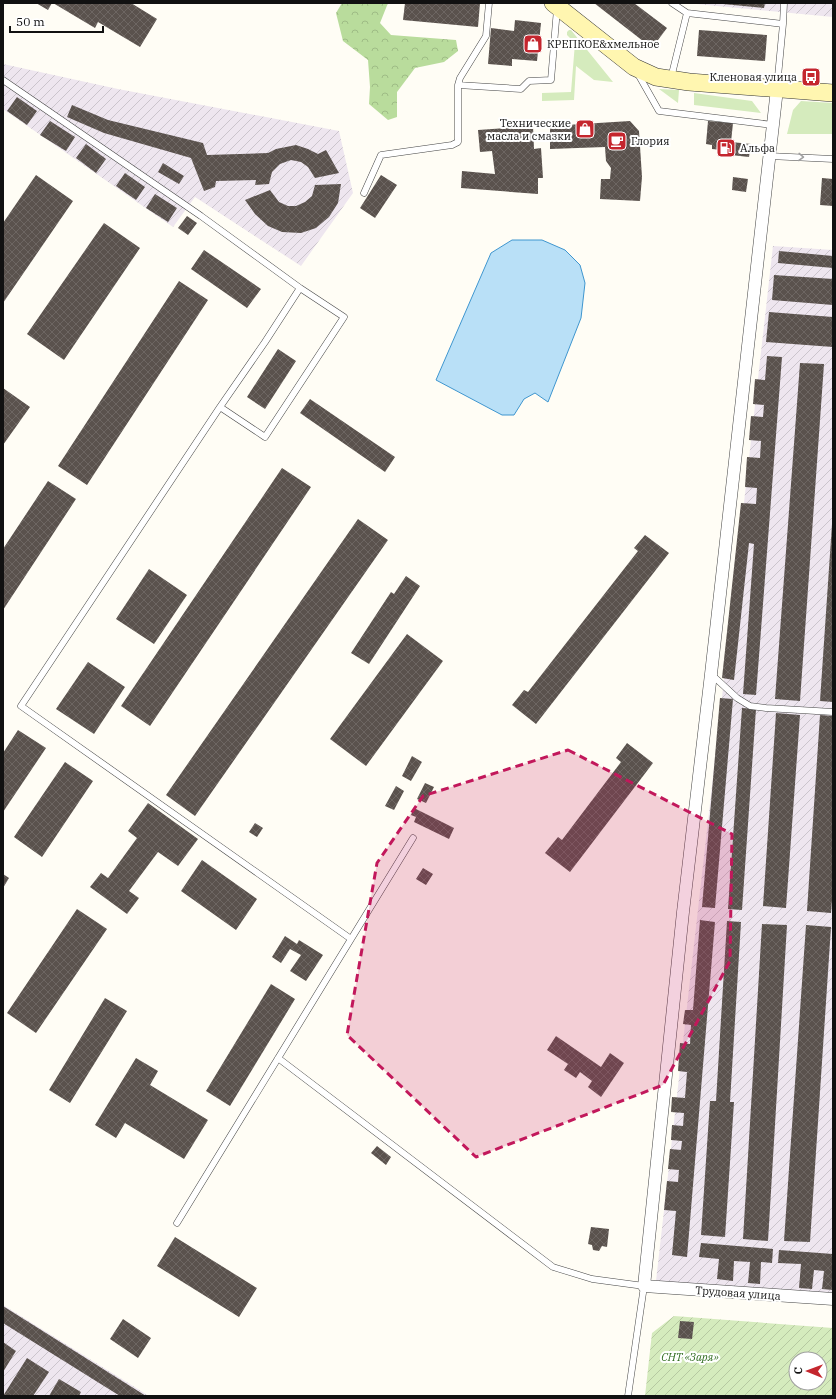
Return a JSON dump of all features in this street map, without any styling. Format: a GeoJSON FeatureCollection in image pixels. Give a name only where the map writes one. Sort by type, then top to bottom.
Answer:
{"type":"FeatureCollection","features":[{"type":"Feature","properties":{"kind":"street"},"geometry":{"type":"LineString","coordinates":[[556,4],[634,67],[656,77],[833,93]]}},
{"type":"Feature","properties":{"kind":"street"},"geometry":{"type":"LineString","coordinates":[[644,1286],[680,939],[777,88]]}},
{"type":"Feature","properties":{"kind":"street","name":"Трудовая улица"},"geometry":{"type":"LineString","coordinates":[[644,1286],[833,1299]]}},
{"type":"Feature","properties":{"kind":"lane"},"geometry":{"type":"LineString","coordinates":[[364,193],[381,155],[452,145],[458,142],[458,85],[460,78],[486,36],[489,3]]}},
{"type":"Feature","properties":{"kind":"lane"},"geometry":{"type":"LineString","coordinates":[[672,3],[687,12],[784,24]]}},
{"type":"Feature","properties":{"kind":"lane"},"geometry":{"type":"LineString","coordinates":[[777,88],[784,24],[784,3]]}},
{"type":"Feature","properties":{"kind":"lane"},"geometry":{"type":"LineString","coordinates":[[458,85],[521,89],[529,81],[551,80],[556,4]]}},
{"type":"Feature","properties":{"kind":"lane"},"geometry":{"type":"LineString","coordinates":[[671,79],[687,12]]}},
{"type":"Feature","properties":{"kind":"lane"},"geometry":{"type":"LineString","coordinates":[[634,67],[659,111],[773,125]]}},
{"type":"Feature","properties":{"kind":"lane"},"geometry":{"type":"LineString","coordinates":[[3,80],[201,216],[300,288],[344,317],[265,437],[220,407]]}},
{"type":"Feature","properties":{"kind":"lane"},"geometry":{"type":"LineString","coordinates":[[769,156],[833,159]]}},
{"type":"Feature","properties":{"kind":"lane"},"geometry":{"type":"LineString","coordinates":[[300,288],[22,706],[351,939]]}},
{"type":"Feature","properties":{"kind":"lane"},"geometry":{"type":"LineString","coordinates":[[711,674],[737,698],[750,706],[833,712]]}},
{"type":"Feature","properties":{"kind":"lane"},"geometry":{"type":"LineString","coordinates":[[177,1223],[413,838]]}},
{"type":"Feature","properties":{"kind":"lane"},"geometry":{"type":"LineString","coordinates":[[278,1058],[553,1267],[592,1279],[644,1286],[628,1396]]}},
{"type":"Feature","properties":{"kind":"highlighted area"},"geometry":{"type":"Polygon","coordinates":[[[568,750],[732,834],[730,961],[663,1085],[476,1157],[347,1035],[377,863],[423,796],[568,750]]]}},
{"type":"Feature","properties":{"kind":"shaded area"},"geometry":{"type":"Polygon","coordinates":[[[686,3],[833,3],[833,17],[686,3]]]}},
{"type":"Feature","properties":{"kind":"shaded area"},"geometry":{"type":"Polygon","coordinates":[[[3,64],[118,89],[339,131],[353,193],[301,266],[195,197],[173,227],[3,109],[3,64]]]}},
{"type":"Feature","properties":{"kind":"shaded area"},"geometry":{"type":"Polygon","coordinates":[[[773,246],[833,250],[833,1294],[656,1281],[773,246]]]}},
{"type":"Feature","properties":{"kind":"shaded area"},"geometry":{"type":"Polygon","coordinates":[[[3,1305],[149,1396],[3,1396],[3,1305]]]}},
{"type":"Feature","properties":{"kind":"green space"},"geometry":{"type":"Polygon","coordinates":[[[342,3],[388,3],[380,23],[391,35],[456,40],[458,51],[444,62],[415,68],[397,92],[397,117],[388,120],[369,104],[370,87],[368,60],[343,41],[336,13],[342,3]]]}},
{"type":"Feature","properties":{"kind":"green space"},"geometry":{"type":"Polygon","coordinates":[[[569,30],[571,30],[613,82],[594,80],[576,66],[574,100],[542,101],[542,93],[571,92],[575,43],[567,35],[569,30]]]}},
{"type":"Feature","properties":{"kind":"green space"},"geometry":{"type":"Polygon","coordinates":[[[659,89],[679,90],[678,103],[659,89]]]}},
{"type":"Feature","properties":{"kind":"green space"},"geometry":{"type":"Polygon","coordinates":[[[694,93],[752,101],[761,113],[694,105],[694,93]]]}},
{"type":"Feature","properties":{"kind":"green space"},"geometry":{"type":"Polygon","coordinates":[[[801,101],[833,103],[833,134],[787,134],[793,110],[801,101]]]}},
{"type":"Feature","properties":{"kind":"green space","name":"СНТ «Заря»"},"geometry":{"type":"Polygon","coordinates":[[[674,1316],[833,1328],[833,1396],[645,1396],[652,1333],[674,1316]]]}},
{"type":"Feature","properties":{"kind":"water"},"geometry":{"type":"Polygon","coordinates":[[[512,240],[542,240],[565,250],[580,265],[585,283],[581,318],[548,402],[535,393],[524,399],[514,415],[502,415],[436,380],[491,253],[512,240]]]}},
{"type":"Feature","properties":{"kind":"building"},"geometry":{"type":"Polygon","coordinates":[[[36,3],[52,3],[48,10],[36,3]]]}},
{"type":"Feature","properties":{"kind":"building"},"geometry":{"type":"Polygon","coordinates":[[[53,3],[131,3],[157,19],[140,47],[98,22],[95,28],[53,3]]]}},
{"type":"Feature","properties":{"kind":"building"},"geometry":{"type":"Polygon","coordinates":[[[405,3],[480,3],[478,27],[403,20],[405,3]]]}},
{"type":"Feature","properties":{"kind":"building"},"geometry":{"type":"Polygon","coordinates":[[[594,3],[634,3],[667,28],[652,48],[594,3]]]}},
{"type":"Feature","properties":{"kind":"building"},"geometry":{"type":"Polygon","coordinates":[[[723,3],[765,3],[764,8],[723,3]]]}},
{"type":"Feature","properties":{"kind":"building"},"geometry":{"type":"Polygon","coordinates":[[[515,20],[541,23],[537,61],[512,59],[512,66],[488,64],[491,28],[514,31],[515,20]]]}},
{"type":"Feature","properties":{"kind":"building"},"geometry":{"type":"Polygon","coordinates":[[[699,30],[767,35],[765,61],[697,56],[699,30]]]}},
{"type":"Feature","properties":{"kind":"building"},"geometry":{"type":"Polygon","coordinates":[[[17,97],[37,111],[27,125],[7,111],[17,97]]]}},
{"type":"Feature","properties":{"kind":"building"},"geometry":{"type":"Polygon","coordinates":[[[72,105],[108,120],[203,143],[207,155],[268,153],[276,149],[296,145],[318,154],[326,150],[339,173],[315,178],[308,167],[301,162],[291,160],[280,164],[272,172],[269,184],[255,185],[256,180],[216,181],[215,187],[204,191],[191,158],[104,133],[67,117],[72,105]]]}},
{"type":"Feature","properties":{"kind":"building"},"geometry":{"type":"Polygon","coordinates":[[[50,121],[75,137],[66,151],[40,135],[50,121]]]}},
{"type":"Feature","properties":{"kind":"building"},"geometry":{"type":"Polygon","coordinates":[[[630,121],[639,131],[642,177],[640,201],[600,199],[601,179],[610,179],[611,168],[606,161],[605,147],[550,149],[550,126],[630,121]]]}},
{"type":"Feature","properties":{"kind":"building"},"geometry":{"type":"Polygon","coordinates":[[[708,121],[733,123],[731,142],[751,144],[749,157],[722,154],[722,150],[712,149],[712,145],[706,144],[708,121]]]}},
{"type":"Feature","properties":{"kind":"building"},"geometry":{"type":"Polygon","coordinates":[[[533,126],[534,149],[541,148],[543,178],[538,178],[538,194],[461,188],[462,171],[495,174],[492,151],[480,152],[478,130],[533,126]]]}},
{"type":"Feature","properties":{"kind":"building"},"geometry":{"type":"Polygon","coordinates":[[[86,144],[106,159],[96,173],[76,158],[86,144]]]}},
{"type":"Feature","properties":{"kind":"building"},"geometry":{"type":"Polygon","coordinates":[[[163,163],[184,176],[179,184],[158,172],[163,163]]]}},
{"type":"Feature","properties":{"kind":"building"},"geometry":{"type":"Polygon","coordinates":[[[125,173],[145,187],[136,200],[116,186],[125,173]]]}},
{"type":"Feature","properties":{"kind":"building"},"geometry":{"type":"Polygon","coordinates":[[[36,175],[73,201],[3,303],[3,223],[36,175]]]}},
{"type":"Feature","properties":{"kind":"building"},"geometry":{"type":"Polygon","coordinates":[[[381,175],[397,185],[375,218],[360,208],[381,175]]]}},
{"type":"Feature","properties":{"kind":"building"},"geometry":{"type":"Polygon","coordinates":[[[733,177],[748,179],[746,192],[732,190],[733,177]]]}},
{"type":"Feature","properties":{"kind":"building"},"geometry":{"type":"Polygon","coordinates":[[[822,178],[833,179],[833,206],[820,205],[822,178]]]}},
{"type":"Feature","properties":{"kind":"building"},"geometry":{"type":"Polygon","coordinates":[[[341,184],[338,203],[329,217],[316,228],[301,233],[282,232],[268,226],[255,214],[245,200],[270,190],[279,202],[288,206],[296,206],[305,202],[312,196],[315,185],[341,184]]]}},
{"type":"Feature","properties":{"kind":"building"},"geometry":{"type":"Polygon","coordinates":[[[155,194],[177,208],[168,222],[146,208],[155,194]]]}},
{"type":"Feature","properties":{"kind":"building"},"geometry":{"type":"Polygon","coordinates":[[[187,216],[197,223],[188,235],[178,228],[187,216]]]}},
{"type":"Feature","properties":{"kind":"building"},"geometry":{"type":"Polygon","coordinates":[[[104,223],[140,248],[64,360],[27,334],[104,223]]]}},
{"type":"Feature","properties":{"kind":"building"},"geometry":{"type":"Polygon","coordinates":[[[204,250],[261,289],[247,308],[191,269],[204,250]]]}},
{"type":"Feature","properties":{"kind":"building"},"geometry":{"type":"Polygon","coordinates":[[[779,251],[833,256],[833,268],[778,263],[779,251]]]}},
{"type":"Feature","properties":{"kind":"building"},"geometry":{"type":"Polygon","coordinates":[[[774,275],[833,279],[833,305],[772,300],[774,275]]]}},
{"type":"Feature","properties":{"kind":"building"},"geometry":{"type":"Polygon","coordinates":[[[179,281],[208,300],[87,485],[58,466],[179,281]]]}},
{"type":"Feature","properties":{"kind":"building"},"geometry":{"type":"Polygon","coordinates":[[[769,312],[833,317],[833,347],[766,342],[769,312]]]}},
{"type":"Feature","properties":{"kind":"building"},"geometry":{"type":"Polygon","coordinates":[[[278,349],[296,361],[265,409],[247,397],[278,349]]]}},
{"type":"Feature","properties":{"kind":"building"},"geometry":{"type":"Polygon","coordinates":[[[767,356],[782,357],[756,695],[743,694],[754,544],[749,543],[734,680],[722,678],[741,503],[756,504],[757,488],[745,487],[747,457],[760,458],[761,441],[749,440],[751,416],[763,417],[764,405],[753,404],[755,379],[765,380],[767,356]]]}},
{"type":"Feature","properties":{"kind":"building"},"geometry":{"type":"Polygon","coordinates":[[[800,363],[824,364],[800,701],[775,699],[800,363]]]}},
{"type":"Feature","properties":{"kind":"building"},"geometry":{"type":"Polygon","coordinates":[[[3,388],[30,407],[3,445],[3,388]]]}},
{"type":"Feature","properties":{"kind":"building"},"geometry":{"type":"Polygon","coordinates":[[[310,399],[395,457],[385,472],[300,413],[310,399]]]}},
{"type":"Feature","properties":{"kind":"building"},"geometry":{"type":"Polygon","coordinates":[[[282,468],[311,487],[150,726],[121,706],[282,468]]]}},
{"type":"Feature","properties":{"kind":"building"},"geometry":{"type":"Polygon","coordinates":[[[48,481],[76,499],[3,610],[3,549],[48,481]]]}},
{"type":"Feature","properties":{"kind":"building"},"geometry":{"type":"Polygon","coordinates":[[[358,519],[388,540],[195,816],[166,795],[358,519]]]}},
{"type":"Feature","properties":{"kind":"building"},"geometry":{"type":"Polygon","coordinates":[[[833,524],[833,702],[820,701],[833,524]]]}},
{"type":"Feature","properties":{"kind":"building"},"geometry":{"type":"Polygon","coordinates":[[[645,535],[669,553],[536,724],[512,705],[524,690],[528,692],[638,551],[634,548],[645,535]]]}},
{"type":"Feature","properties":{"kind":"building"},"geometry":{"type":"Polygon","coordinates":[[[149,569],[187,595],[154,644],[116,619],[149,569]]]}},
{"type":"Feature","properties":{"kind":"building"},"geometry":{"type":"Polygon","coordinates":[[[406,576],[420,586],[369,664],[351,653],[391,592],[394,594],[406,576]]]}},
{"type":"Feature","properties":{"kind":"building"},"geometry":{"type":"Polygon","coordinates":[[[407,634],[443,661],[366,766],[330,739],[407,634]]]}},
{"type":"Feature","properties":{"kind":"building"},"geometry":{"type":"Polygon","coordinates":[[[88,662],[125,687],[94,734],[56,709],[88,662]]]}},
{"type":"Feature","properties":{"kind":"building"},"geometry":{"type":"Polygon","coordinates":[[[720,698],[733,699],[715,908],[702,907],[720,698]]]}},
{"type":"Feature","properties":{"kind":"building"},"geometry":{"type":"Polygon","coordinates":[[[742,708],[756,709],[742,910],[728,909],[742,708]]]}},
{"type":"Feature","properties":{"kind":"building"},"geometry":{"type":"Polygon","coordinates":[[[776,713],[800,715],[786,908],[763,906],[776,713]]]}},
{"type":"Feature","properties":{"kind":"building"},"geometry":{"type":"Polygon","coordinates":[[[820,715],[833,716],[833,888],[831,913],[807,911],[820,715]]]}},
{"type":"Feature","properties":{"kind":"building"},"geometry":{"type":"Polygon","coordinates":[[[18,730],[46,748],[3,812],[3,753],[18,730]]]}},
{"type":"Feature","properties":{"kind":"building"},"geometry":{"type":"Polygon","coordinates":[[[627,743],[653,763],[570,872],[545,853],[558,837],[562,840],[621,762],[616,758],[627,743]]]}},
{"type":"Feature","properties":{"kind":"building"},"geometry":{"type":"Polygon","coordinates":[[[412,756],[422,762],[411,781],[402,776],[412,756]]]}},
{"type":"Feature","properties":{"kind":"building"},"geometry":{"type":"Polygon","coordinates":[[[65,762],[93,781],[42,857],[14,837],[65,762]]]}},
{"type":"Feature","properties":{"kind":"building"},"geometry":{"type":"Polygon","coordinates":[[[425,783],[434,787],[426,803],[417,799],[425,783]]]}},
{"type":"Feature","properties":{"kind":"building"},"geometry":{"type":"Polygon","coordinates":[[[396,786],[404,791],[394,810],[385,806],[396,786]]]}},
{"type":"Feature","properties":{"kind":"building"},"geometry":{"type":"Polygon","coordinates":[[[148,803],[198,839],[178,866],[158,852],[129,891],[139,898],[127,914],[90,887],[101,873],[108,878],[137,838],[128,831],[148,803]]]}},
{"type":"Feature","properties":{"kind":"building"},"geometry":{"type":"Polygon","coordinates":[[[414,808],[454,828],[449,839],[414,822],[416,817],[411,815],[414,808]]]}},
{"type":"Feature","properties":{"kind":"building"},"geometry":{"type":"Polygon","coordinates":[[[255,823],[263,828],[257,837],[249,832],[255,823]]]}},
{"type":"Feature","properties":{"kind":"building"},"geometry":{"type":"Polygon","coordinates":[[[202,860],[257,899],[236,930],[181,891],[202,860]]]}},
{"type":"Feature","properties":{"kind":"building"},"geometry":{"type":"Polygon","coordinates":[[[423,868],[433,874],[426,885],[416,879],[423,868]]]}},
{"type":"Feature","properties":{"kind":"building"},"geometry":{"type":"Polygon","coordinates":[[[3,874],[9,878],[3,888],[3,874]]]}},
{"type":"Feature","properties":{"kind":"building"},"geometry":{"type":"Polygon","coordinates":[[[77,909],[107,929],[36,1033],[7,1013],[77,909]]]}},
{"type":"Feature","properties":{"kind":"building"},"geometry":{"type":"Polygon","coordinates":[[[700,920],[715,922],[687,1257],[672,1255],[676,1211],[664,1210],[667,1181],[678,1182],[679,1170],[668,1169],[670,1149],[681,1150],[682,1141],[671,1140],[672,1125],[683,1126],[684,1113],[671,1112],[672,1097],[685,1098],[687,1072],[678,1071],[680,1043],[690,1044],[691,1025],[683,1024],[685,1010],[693,1010],[700,920]]]}},
{"type":"Feature","properties":{"kind":"building"},"geometry":{"type":"Polygon","coordinates":[[[727,921],[741,922],[730,1102],[734,1102],[725,1237],[701,1235],[710,1101],[716,1101],[727,921]]]}},
{"type":"Feature","properties":{"kind":"building"},"geometry":{"type":"Polygon","coordinates":[[[762,924],[787,925],[768,1241],[743,1239],[762,924]]]}},
{"type":"Feature","properties":{"kind":"building"},"geometry":{"type":"Polygon","coordinates":[[[806,925],[831,927],[810,1242],[784,1241],[806,925]]]}},
{"type":"Feature","properties":{"kind":"building"},"geometry":{"type":"Polygon","coordinates":[[[285,936],[297,944],[299,940],[323,955],[306,981],[290,971],[301,955],[290,949],[281,963],[272,957],[285,936]]]}},
{"type":"Feature","properties":{"kind":"building"},"geometry":{"type":"Polygon","coordinates":[[[271,984],[295,999],[230,1106],[206,1091],[271,984]]]}},
{"type":"Feature","properties":{"kind":"building"},"geometry":{"type":"Polygon","coordinates":[[[105,998],[127,1011],[70,1103],[49,1090],[105,998]]]}},
{"type":"Feature","properties":{"kind":"building"},"geometry":{"type":"Polygon","coordinates":[[[556,1036],[601,1067],[610,1053],[624,1063],[601,1097],[588,1087],[592,1081],[580,1072],[576,1078],[564,1070],[568,1064],[547,1050],[556,1036]]]}},
{"type":"Feature","properties":{"kind":"building"},"geometry":{"type":"Polygon","coordinates":[[[136,1058],[158,1071],[150,1085],[208,1120],[184,1159],[125,1123],[116,1138],[95,1125],[136,1058]]]}},
{"type":"Feature","properties":{"kind":"building"},"geometry":{"type":"Polygon","coordinates":[[[377,1146],[391,1157],[386,1165],[371,1153],[377,1146]]]}},
{"type":"Feature","properties":{"kind":"building"},"geometry":{"type":"Polygon","coordinates":[[[591,1227],[609,1229],[607,1247],[602,1246],[599,1251],[593,1250],[592,1245],[588,1244],[591,1227]]]}},
{"type":"Feature","properties":{"kind":"building"},"geometry":{"type":"Polygon","coordinates":[[[175,1237],[257,1288],[239,1317],[157,1266],[175,1237]]]}},
{"type":"Feature","properties":{"kind":"building"},"geometry":{"type":"Polygon","coordinates":[[[701,1243],[773,1249],[772,1263],[761,1262],[760,1284],[748,1283],[750,1262],[734,1261],[733,1281],[717,1279],[719,1259],[699,1257],[701,1243]]]}},
{"type":"Feature","properties":{"kind":"building"},"geometry":{"type":"Polygon","coordinates":[[[779,1250],[833,1254],[833,1290],[822,1289],[824,1271],[814,1270],[812,1289],[799,1288],[801,1264],[778,1263],[779,1250]]]}},
{"type":"Feature","properties":{"kind":"building"},"geometry":{"type":"Polygon","coordinates":[[[3,1306],[146,1396],[120,1396],[3,1323],[3,1306]]]}},
{"type":"Feature","properties":{"kind":"building"},"geometry":{"type":"Polygon","coordinates":[[[123,1319],[151,1338],[138,1358],[110,1339],[123,1319]]]}},
{"type":"Feature","properties":{"kind":"building"},"geometry":{"type":"Polygon","coordinates":[[[680,1321],[694,1322],[692,1339],[678,1338],[680,1321]]]}},
{"type":"Feature","properties":{"kind":"building"},"geometry":{"type":"Polygon","coordinates":[[[3,1342],[16,1351],[3,1372],[3,1342]]]}},
{"type":"Feature","properties":{"kind":"building"},"geometry":{"type":"Polygon","coordinates":[[[27,1358],[49,1372],[33,1396],[3,1396],[27,1358]]]}},
{"type":"Feature","properties":{"kind":"building"},"geometry":{"type":"Polygon","coordinates":[[[59,1379],[81,1392],[79,1396],[49,1396],[59,1379]]]}},
{"type":"Feature","properties":{"kind":"place","name":"КРЕПКОЕ&хмельное"},"geometry":{"type":"Point","coordinates":[533,44]}},
{"type":"Feature","properties":{"kind":"place","name":"Кленовая улица"},"geometry":{"type":"Point","coordinates":[811,77]}},
{"type":"Feature","properties":{"kind":"place","name":"Технические масла и смазки"},"geometry":{"type":"Point","coordinates":[585,129]}},
{"type":"Feature","properties":{"kind":"place","name":"Глория"},"geometry":{"type":"Point","coordinates":[617,141]}},
{"type":"Feature","properties":{"kind":"place","name":"Альфа"},"geometry":{"type":"Point","coordinates":[726,148]}}]}
